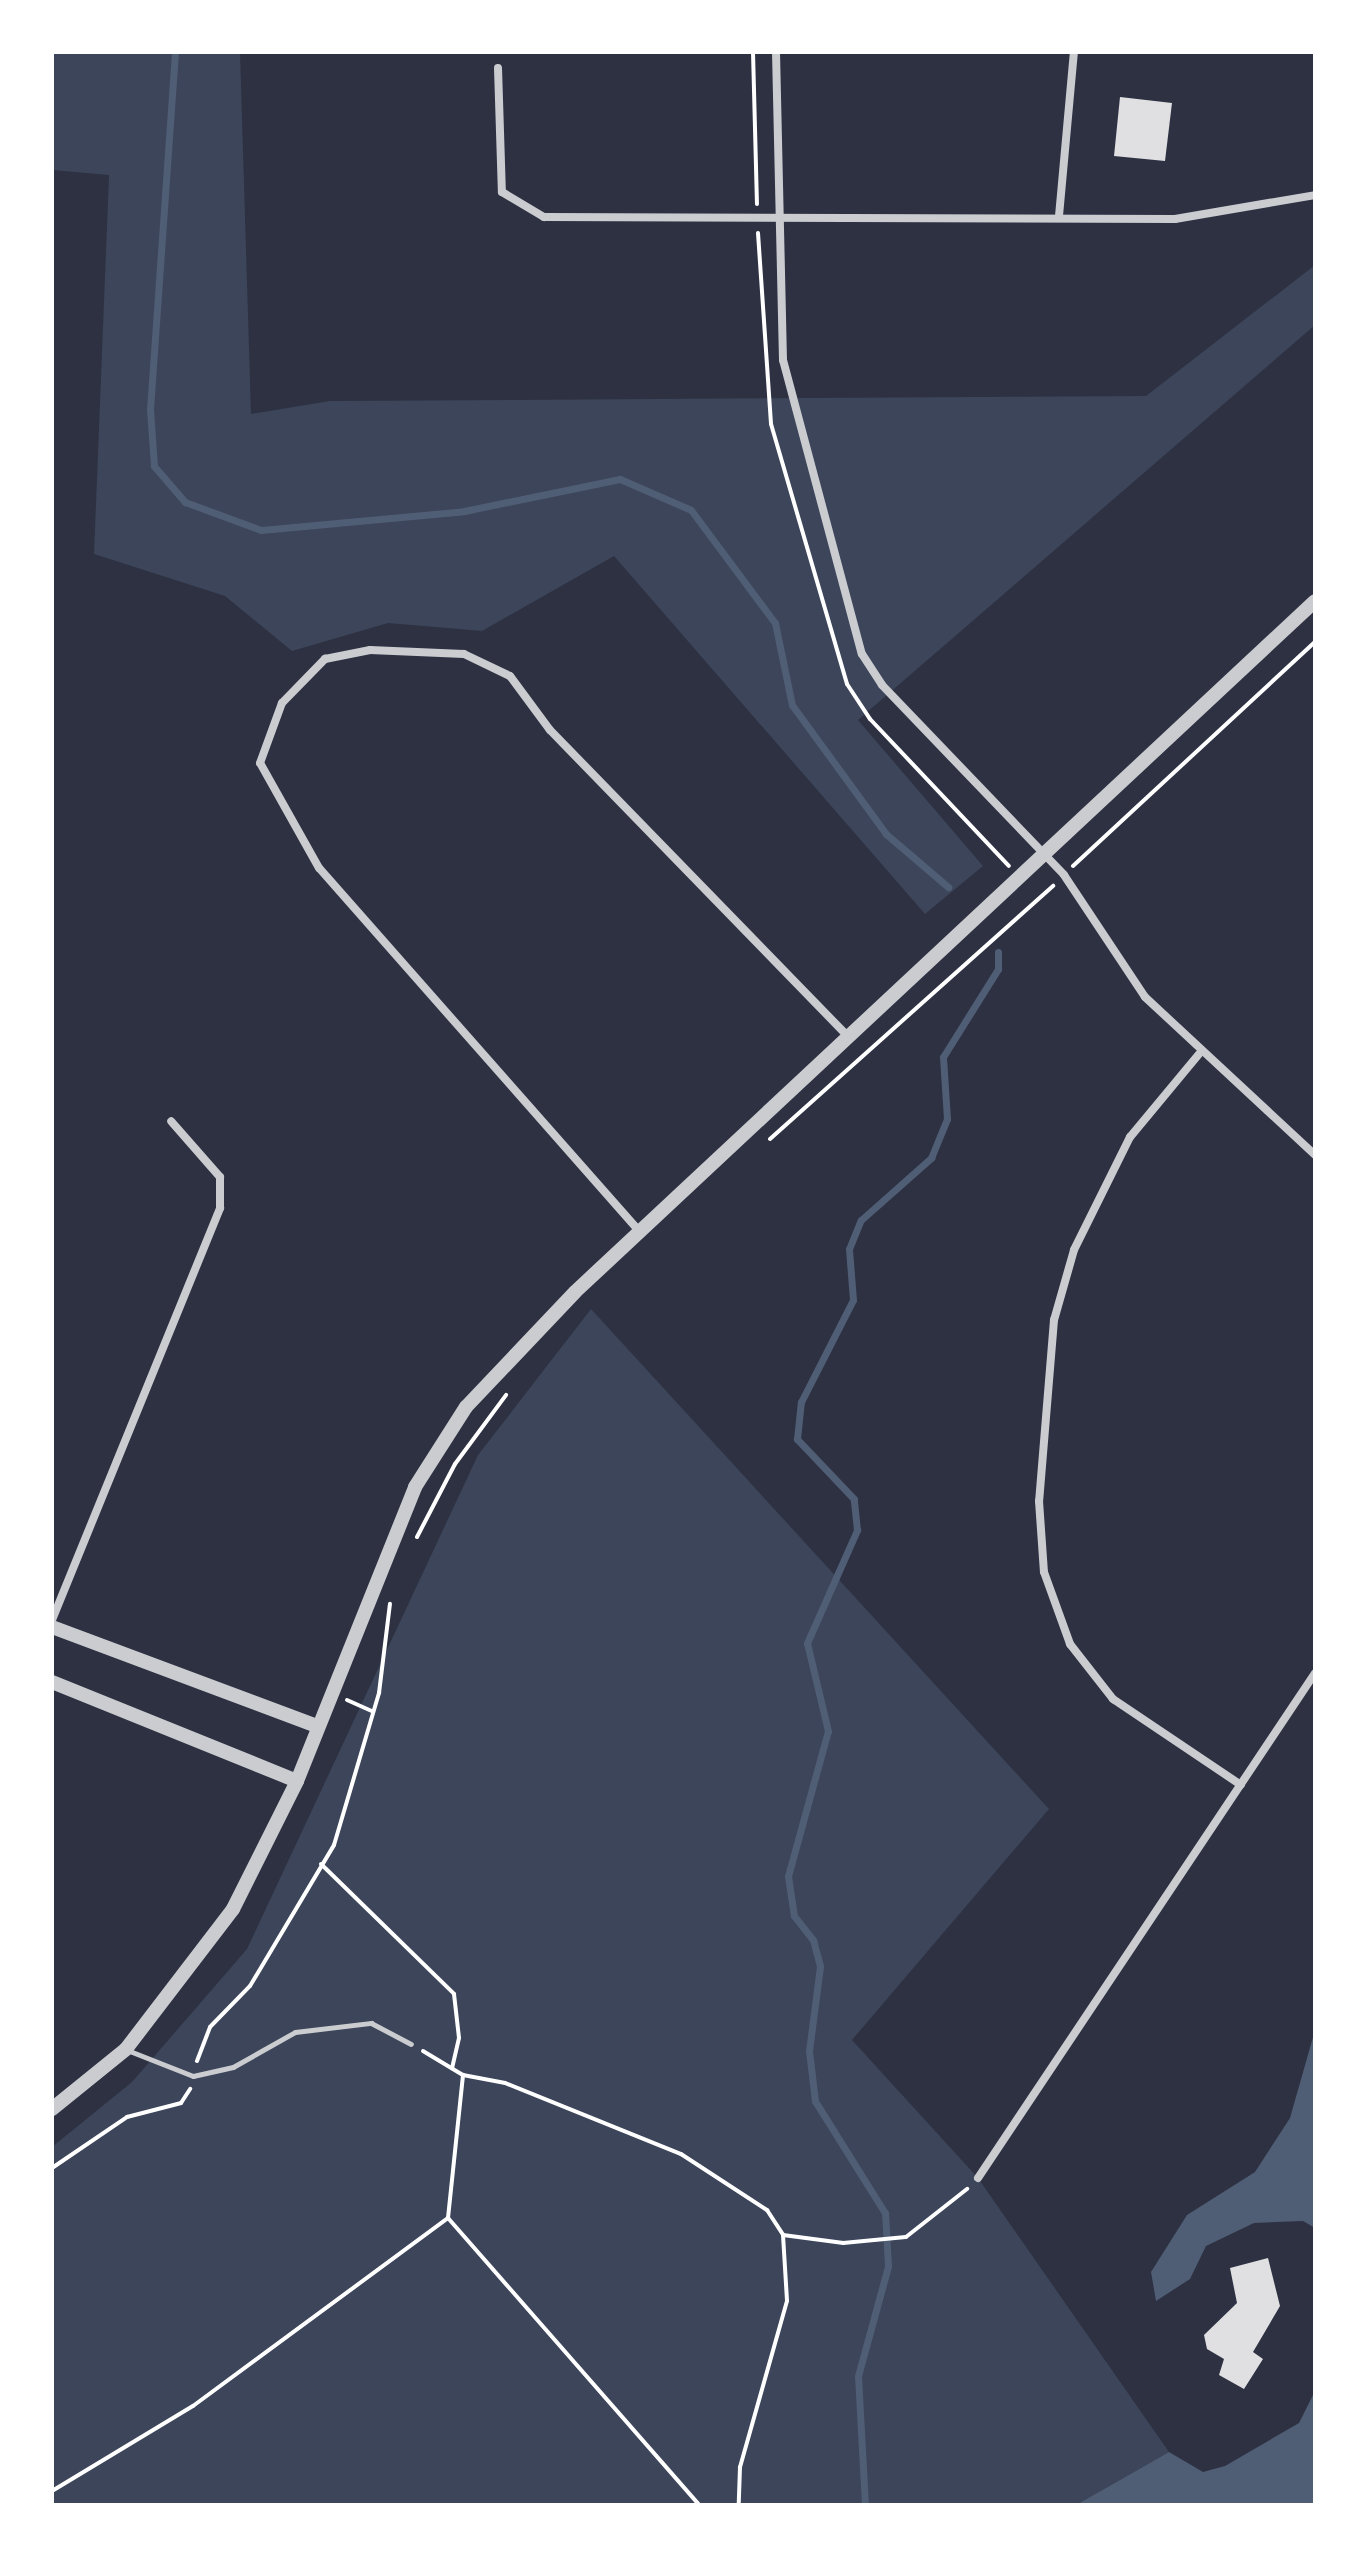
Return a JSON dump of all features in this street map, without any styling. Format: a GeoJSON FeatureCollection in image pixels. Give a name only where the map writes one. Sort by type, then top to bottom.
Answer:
{"type":"FeatureCollection","features":[{"type":"Feature","properties":{"kind":"street"},"geometry":{"type":"LineString","coordinates":[[776,52],[783,360],[862,654],[882,685],[1064,875],[1145,997],[1199,1054],[1315,1155]]}},
{"type":"Feature","properties":{"kind":"street"},"geometry":{"type":"LineString","coordinates":[[1059,216],[1074,52]]}},
{"type":"Feature","properties":{"kind":"street"},"geometry":{"type":"LineString","coordinates":[[498,68],[502,192],[544,217],[1059,216],[1175,219],[1315,195]]}},
{"type":"Feature","properties":{"kind":"street"},"geometry":{"type":"LineString","coordinates":[[52,2109],[126,2049],[233,1909],[297,1781],[415,1487],[466,1407],[640,1232],[1042,852],[1315,601]]}},
{"type":"Feature","properties":{"kind":"street"},"geometry":{"type":"LineString","coordinates":[[640,1232],[319,868],[260,763],[282,703],[325,659],[370,650],[464,654],[510,676],[550,730],[848,1036]]}},
{"type":"Feature","properties":{"kind":"street"},"geometry":{"type":"LineString","coordinates":[[1199,1054],[1130,1137],[1074,1250],[1054,1320],[1039,1501],[1044,1572],[1070,1644],[1113,1699],[1241,1785]]}},
{"type":"Feature","properties":{"kind":"street"},"geometry":{"type":"LineString","coordinates":[[52,1620],[220,1208],[220,1177],[171,1121]]}},
{"type":"Feature","properties":{"kind":"street"},"geometry":{"type":"LineString","coordinates":[[52,1627],[317,1726]]}},
{"type":"Feature","properties":{"kind":"street"},"geometry":{"type":"LineString","coordinates":[[978,2178],[1315,1673]]}},
{"type":"Feature","properties":{"kind":"street"},"geometry":{"type":"LineString","coordinates":[[52,1682],[297,1781]]}},
{"type":"Feature","properties":{"kind":"lane"},"geometry":{"type":"LineString","coordinates":[[126,2049],[193,2076],[233,2067],[295,2032],[371,2023],[411,2044]]}},
{"type":"Feature","properties":{"kind":"path"},"geometry":{"type":"LineString","coordinates":[[757,1150],[1064,875],[1315,642]]}},
{"type":"Feature","properties":{"kind":"path"},"geometry":{"type":"LineString","coordinates":[[411,1549],[455,1464],[509,1391]]}},
{"type":"Feature","properties":{"kind":"path"},"geometry":{"type":"LineString","coordinates":[[197,2064],[210,2027],[250,1986],[343,1820],[372,1711],[392,1599]]}},
{"type":"Feature","properties":{"kind":"path"},"geometry":{"type":"LineString","coordinates":[[341,1698],[372,1711]]}},
{"type":"Feature","properties":{"kind":"path"},"geometry":{"type":"LineString","coordinates":[[321,1864],[454,1994],[459,2026],[452,2068]]}},
{"type":"Feature","properties":{"kind":"path"},"geometry":{"type":"LineString","coordinates":[[411,2044],[463,2075],[505,2083],[681,2154],[750,2196],[783,2235],[787,2301],[740,2467],[739,2505]]}},
{"type":"Feature","properties":{"kind":"path"},"geometry":{"type":"LineString","coordinates":[[463,2075],[448,2218],[699,2505]]}},
{"type":"Feature","properties":{"kind":"path"},"geometry":{"type":"LineString","coordinates":[[52,2168],[127,2117],[181,2103],[189,2091]]}},
{"type":"Feature","properties":{"kind":"path"},"geometry":{"type":"LineString","coordinates":[[783,2235],[843,2243],[906,2237],[978,2178]]}},
{"type":"Feature","properties":{"kind":"path"},"geometry":{"type":"LineString","coordinates":[[52,2491],[193,2406],[448,2218]]}},
{"type":"Feature","properties":{"kind":"shaded area"},"geometry":{"type":"Polygon","coordinates":[[[52,52],[240,52],[251,414],[330,401],[1146,396],[1315,265],[1315,325],[858,720],[983,866],[925,914],[614,556],[482,631],[388,623],[292,651],[225,596],[94,554],[109,175],[52,170],[52,52]]]}},
{"type":"Feature","properties":{"kind":"shaded area"},"geometry":{"type":"Polygon","coordinates":[[[591,1309],[1049,1809],[852,2040],[978,2178],[1169,2452],[1076,2505],[52,2505],[52,2147],[132,2082],[247,1949],[478,1455],[591,1309]]]}},
{"type":"Feature","properties":{"kind":"shaded area"},"geometry":{"type":"Polygon","coordinates":[[[1315,2030],[1315,2228],[1303,2221],[1254,2223],[1206,2246],[1190,2279],[1156,2301],[1151,2272],[1187,2215],[1255,2172],[1290,2118],[1315,2030]]]}},
{"type":"Feature","properties":{"kind":"shaded area"},"geometry":{"type":"Polygon","coordinates":[[[1315,2391],[1315,2505],[1076,2505],[1169,2452],[1203,2472],[1225,2466],[1299,2423],[1315,2391]]]}},
{"type":"Feature","properties":{"kind":"building"},"geometry":{"type":"Polygon","coordinates":[[[1120,97],[1172,103],[1165,161],[1114,156],[1120,97]]]}},
{"type":"Feature","properties":{"kind":"building"},"geometry":{"type":"Polygon","coordinates":[[[1268,2258],[1280,2306],[1253,2352],[1263,2359],[1244,2389],[1219,2375],[1224,2359],[1207,2349],[1204,2335],[1237,2303],[1230,2268],[1268,2258]]]}},
{"type":"Feature","properties":{"kind":"waterway"},"geometry":{"type":"LineString","coordinates":[[175,52],[150,409],[154,466],[185,502],[261,530],[464,511],[620,479],[691,510],[775,623],[792,705],[886,834],[948,887]]}},
{"type":"Feature","properties":{"kind":"waterway"},"geometry":{"type":"LineString","coordinates":[[865,2505],[858,2376],[888,2266],[885,2213],[815,2101],[809,2051],[820,1966],[813,1940],[794,1916],[788,1876],[828,1731],[807,1643],[857,1530],[854,1499],[797,1439],[801,1402],[853,1300],[849,1249],[861,1220],[931,1158],[947,1119],[943,1057],[998,969],[998,952]]}}]}
